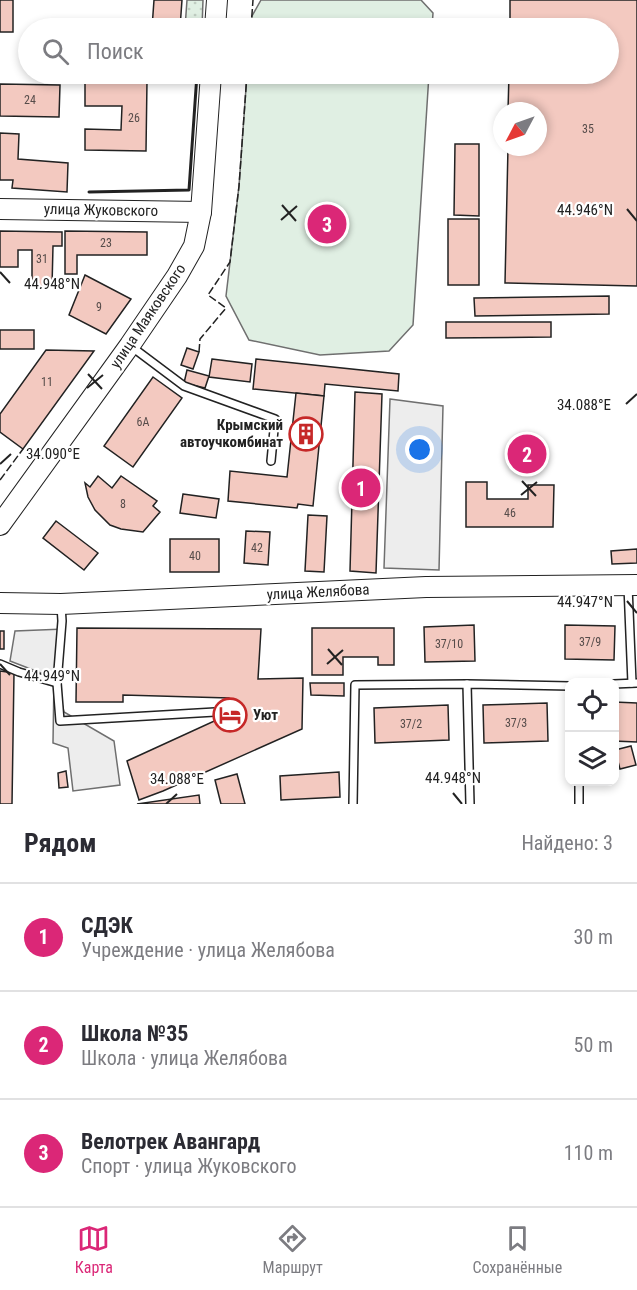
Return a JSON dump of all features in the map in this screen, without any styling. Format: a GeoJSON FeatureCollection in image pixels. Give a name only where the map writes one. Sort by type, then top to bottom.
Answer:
{"type":"FeatureCollection","features":[{"type":"Feature","properties":{"kind":"main road"},"geometry":{"type":"LineString","coordinates":[[216,18],[217,0]]}},
{"type":"Feature","properties":{"kind":"main road","name":"улица Маяковского"},"geometry":{"type":"LineString","coordinates":[[0,525],[130,345],[177,276],[194,246],[201,212],[211,84]]}},
{"type":"Feature","properties":{"kind":"main road","name":"улица Жуковского"},"geometry":{"type":"LineString","coordinates":[[0,209],[201,212]]}},
{"type":"Feature","properties":{"kind":"main road","name":"улица Желябова"},"geometry":{"type":"LineString","coordinates":[[0,603],[61,604],[426,587],[632,585]]}},
{"type":"Feature","properties":{"kind":"lane"},"geometry":{"type":"LineString","coordinates":[[130,345],[183,386],[275,419],[271,461]]}},
{"type":"Feature","properties":{"kind":"lane"},"geometry":{"type":"LineString","coordinates":[[619,684],[635,683],[632,585]]}},
{"type":"Feature","properties":{"kind":"lane"},"geometry":{"type":"LineString","coordinates":[[61,604],[62,621],[57,683],[60,721],[214,712]]}},
{"type":"Feature","properties":{"kind":"lane"},"geometry":{"type":"LineString","coordinates":[[0,664],[57,683]]}},
{"type":"Feature","properties":{"kind":"lane"},"geometry":{"type":"LineString","coordinates":[[467,684],[470,804]]}},
{"type":"Feature","properties":{"kind":"lane"},"geometry":{"type":"LineString","coordinates":[[353,804],[355,685],[565,686]]}},
{"type":"Feature","properties":{"kind":"lane"},"geometry":{"type":"LineString","coordinates":[[579,786],[579,804]]}},
{"type":"Feature","properties":{"kind":"green space"},"geometry":{"type":"Polygon","coordinates":[[[187,0],[203,0],[202,18],[186,18],[187,0]]]}},
{"type":"Feature","properties":{"kind":"green space"},"geometry":{"type":"Polygon","coordinates":[[[261,0],[421,0],[433,13],[433,18],[252,18],[261,0]]]}},
{"type":"Feature","properties":{"kind":"green space"},"geometry":{"type":"Polygon","coordinates":[[[246,84],[428,84],[413,325],[389,351],[320,355],[249,340],[226,296],[239,186],[246,84]]]}},
{"type":"Feature","properties":{"kind":"shaded area"},"geometry":{"type":"Polygon","coordinates":[[[390,399],[443,406],[439,570],[384,568],[390,399]]]}},
{"type":"Feature","properties":{"kind":"shaded area"},"geometry":{"type":"Polygon","coordinates":[[[64,629],[57,683],[64,712],[114,741],[120,785],[73,791],[68,748],[53,743],[54,678],[10,661],[15,631],[64,629]]]}},
{"type":"Feature","properties":{"kind":"building"},"geometry":{"type":"Polygon","coordinates":[[[0,0],[13,0],[13,32],[0,32],[0,0]]]}},
{"type":"Feature","properties":{"kind":"building"},"geometry":{"type":"Polygon","coordinates":[[[154,0],[182,0],[181,18],[153,18],[154,0]]]}},
{"type":"Feature","properties":{"kind":"building"},"geometry":{"type":"Polygon","coordinates":[[[510,0],[637,0],[637,286],[505,283],[508,156],[547,156],[547,102],[508,102],[509,84],[619,84],[619,18],[510,18],[510,0]]]}},
{"type":"Feature","properties":{"kind":"building"},"geometry":{"type":"Polygon","coordinates":[[[0,84],[60,85],[59,117],[0,116],[0,84]]]}},
{"type":"Feature","properties":{"kind":"building"},"geometry":{"type":"Polygon","coordinates":[[[85,84],[147,84],[146,151],[85,150],[85,129],[121,130],[122,106],[85,106],[85,84]]]}},
{"type":"Feature","properties":{"kind":"building"},"geometry":{"type":"Polygon","coordinates":[[[0,133],[19,134],[18,159],[68,163],[67,192],[12,188],[13,180],[0,180],[0,133]]]}},
{"type":"Feature","properties":{"kind":"building"},"geometry":{"type":"Polygon","coordinates":[[[455,144],[479,144],[479,216],[454,215],[455,144]]]}},
{"type":"Feature","properties":{"kind":"building"},"geometry":{"type":"Polygon","coordinates":[[[448,219],[479,219],[479,285],[448,285],[448,219]]]}},
{"type":"Feature","properties":{"kind":"building"},"geometry":{"type":"Polygon","coordinates":[[[0,231],[62,232],[62,246],[53,246],[52,287],[32,287],[32,250],[18,250],[18,267],[0,267],[0,231]]]}},
{"type":"Feature","properties":{"kind":"building"},"geometry":{"type":"Polygon","coordinates":[[[65,231],[147,232],[147,255],[77,255],[77,274],[65,274],[65,231]]]}},
{"type":"Feature","properties":{"kind":"building"},"geometry":{"type":"Polygon","coordinates":[[[85,275],[131,299],[106,334],[69,315],[85,275]]]}},
{"type":"Feature","properties":{"kind":"building"},"geometry":{"type":"Polygon","coordinates":[[[609,296],[609,314],[475,316],[474,298],[609,296]]]}},
{"type":"Feature","properties":{"kind":"building"},"geometry":{"type":"Polygon","coordinates":[[[446,322],[551,322],[551,337],[446,338],[446,322]]]}},
{"type":"Feature","properties":{"kind":"building"},"geometry":{"type":"Polygon","coordinates":[[[0,330],[34,330],[34,349],[0,349],[0,330]]]}},
{"type":"Feature","properties":{"kind":"building"},"geometry":{"type":"Polygon","coordinates":[[[187,348],[199,352],[193,369],[181,365],[187,348]]]}},
{"type":"Feature","properties":{"kind":"building"},"geometry":{"type":"Polygon","coordinates":[[[46,350],[94,351],[23,449],[0,432],[0,414],[46,350]]]}},
{"type":"Feature","properties":{"kind":"building"},"geometry":{"type":"Polygon","coordinates":[[[212,359],[252,364],[250,382],[209,377],[212,359]]]}},
{"type":"Feature","properties":{"kind":"building"},"geometry":{"type":"Polygon","coordinates":[[[256,359],[399,374],[398,391],[325,384],[324,396],[253,389],[256,359]]]}},
{"type":"Feature","properties":{"kind":"building"},"geometry":{"type":"Polygon","coordinates":[[[187,370],[209,376],[205,388],[184,383],[187,370]]]}},
{"type":"Feature","properties":{"kind":"building"},"geometry":{"type":"Polygon","coordinates":[[[153,377],[182,398],[133,467],[104,446],[153,377]]]}},
{"type":"Feature","properties":{"kind":"building"},"geometry":{"type":"Polygon","coordinates":[[[355,392],[382,394],[376,573],[350,571],[355,392]]]}},
{"type":"Feature","properties":{"kind":"building","name":"Крымский автоучкомбинат"},"geometry":{"type":"Polygon","coordinates":[[[296,393],[324,396],[313,506],[298,504],[297,508],[228,501],[230,471],[287,477],[296,393]]]}},
{"type":"Feature","properties":{"kind":"building"},"geometry":{"type":"Polygon","coordinates":[[[98,476],[112,488],[121,476],[157,501],[153,506],[160,512],[143,532],[110,525],[95,510],[88,497],[85,483],[90,487],[98,476]]]}},
{"type":"Feature","properties":{"kind":"building"},"geometry":{"type":"Polygon","coordinates":[[[466,482],[487,482],[487,499],[528,499],[528,485],[554,485],[553,527],[466,527],[466,482]]]}},
{"type":"Feature","properties":{"kind":"building"},"geometry":{"type":"Polygon","coordinates":[[[183,494],[219,499],[216,518],[180,513],[183,494]]]}},
{"type":"Feature","properties":{"kind":"building"},"geometry":{"type":"Polygon","coordinates":[[[308,515],[327,516],[324,572],[305,571],[308,515]]]}},
{"type":"Feature","properties":{"kind":"building"},"geometry":{"type":"Polygon","coordinates":[[[56,521],[98,553],[84,570],[43,538],[56,521]]]}},
{"type":"Feature","properties":{"kind":"building"},"geometry":{"type":"Polygon","coordinates":[[[246,531],[270,532],[268,565],[244,563],[246,531]]]}},
{"type":"Feature","properties":{"kind":"building"},"geometry":{"type":"Polygon","coordinates":[[[170,539],[219,539],[219,572],[170,572],[170,539]]]}},
{"type":"Feature","properties":{"kind":"building"},"geometry":{"type":"Polygon","coordinates":[[[637,549],[637,563],[612,564],[611,551],[637,549]]]}},
{"type":"Feature","properties":{"kind":"building"},"geometry":{"type":"Polygon","coordinates":[[[474,625],[475,661],[425,662],[424,627],[474,625]]]}},
{"type":"Feature","properties":{"kind":"building"},"geometry":{"type":"Polygon","coordinates":[[[565,625],[615,626],[614,660],[565,659],[565,625]]]}},
{"type":"Feature","properties":{"kind":"building"},"geometry":{"type":"Polygon","coordinates":[[[77,628],[261,629],[258,679],[303,678],[302,729],[139,800],[127,761],[223,717],[230,731],[235,728],[229,698],[123,695],[123,702],[76,702],[77,628]]]}},
{"type":"Feature","properties":{"kind":"building"},"geometry":{"type":"Polygon","coordinates":[[[312,628],[394,628],[394,665],[378,665],[378,657],[343,657],[343,675],[312,675],[312,628]]]}},
{"type":"Feature","properties":{"kind":"building"},"geometry":{"type":"Polygon","coordinates":[[[0,631],[4,631],[4,649],[0,649],[0,631]]]}},
{"type":"Feature","properties":{"kind":"building"},"geometry":{"type":"Polygon","coordinates":[[[0,671],[14,673],[12,804],[0,804],[0,671]]]}},
{"type":"Feature","properties":{"kind":"building"},"geometry":{"type":"Polygon","coordinates":[[[310,683],[344,683],[344,696],[311,695],[310,683]]]}},
{"type":"Feature","properties":{"kind":"building"},"geometry":{"type":"Polygon","coordinates":[[[619,702],[637,703],[637,742],[619,741],[619,702]]]}},
{"type":"Feature","properties":{"kind":"building"},"geometry":{"type":"Polygon","coordinates":[[[547,703],[548,741],[484,743],[483,705],[547,703]]]}},
{"type":"Feature","properties":{"kind":"building"},"geometry":{"type":"Polygon","coordinates":[[[448,705],[449,740],[375,743],[374,708],[448,705]]]}},
{"type":"Feature","properties":{"kind":"building"},"geometry":{"type":"Polygon","coordinates":[[[631,746],[636,765],[620,769],[619,749],[631,746]]]}},
{"type":"Feature","properties":{"kind":"building"},"geometry":{"type":"Polygon","coordinates":[[[66,771],[68,787],[59,788],[58,773],[66,771]]]}},
{"type":"Feature","properties":{"kind":"building"},"geometry":{"type":"Polygon","coordinates":[[[339,772],[340,797],[281,800],[280,776],[339,772]]]}},
{"type":"Feature","properties":{"kind":"building"},"geometry":{"type":"Polygon","coordinates":[[[237,774],[245,804],[221,804],[215,780],[237,774]]]}},
{"type":"Feature","properties":{"kind":"building"},"geometry":{"type":"Polygon","coordinates":[[[199,795],[200,804],[137,804],[199,795]]]}},
{"type":"Feature","properties":{"kind":"fence"},"geometry":{"type":"LineString","coordinates":[[252,18],[253,0]]}},
{"type":"Feature","properties":{"kind":"fence"},"geometry":{"type":"LineString","coordinates":[[199,352],[200,339],[226,308],[208,295],[230,262],[239,186],[246,84]]}},
{"type":"Feature","properties":{"kind":"fence"},"geometry":{"type":"LineString","coordinates":[[0,480],[23,449]]}},
{"type":"Feature","properties":{"kind":"wall"},"geometry":{"type":"LineString","coordinates":[[89,192],[189,190],[196,84]]}},
{"type":"Feature","properties":{"kind":"place","name":"Велотрек Авангард"},"geometry":{"type":"Point","coordinates":[327,224]}},
{"type":"Feature","properties":{"kind":"place","name":"Крымский автоучкомбинат"},"geometry":{"type":"Point","coordinates":[306,434]}},
{"type":"Feature","properties":{"kind":"place","name":"Школа №35"},"geometry":{"type":"Point","coordinates":[527,454]}},
{"type":"Feature","properties":{"kind":"place","name":"СДЭК"},"geometry":{"type":"Point","coordinates":[361,488]}},
{"type":"Feature","properties":{"kind":"place","name":"Уют"},"geometry":{"type":"Point","coordinates":[230,715]}}]}
